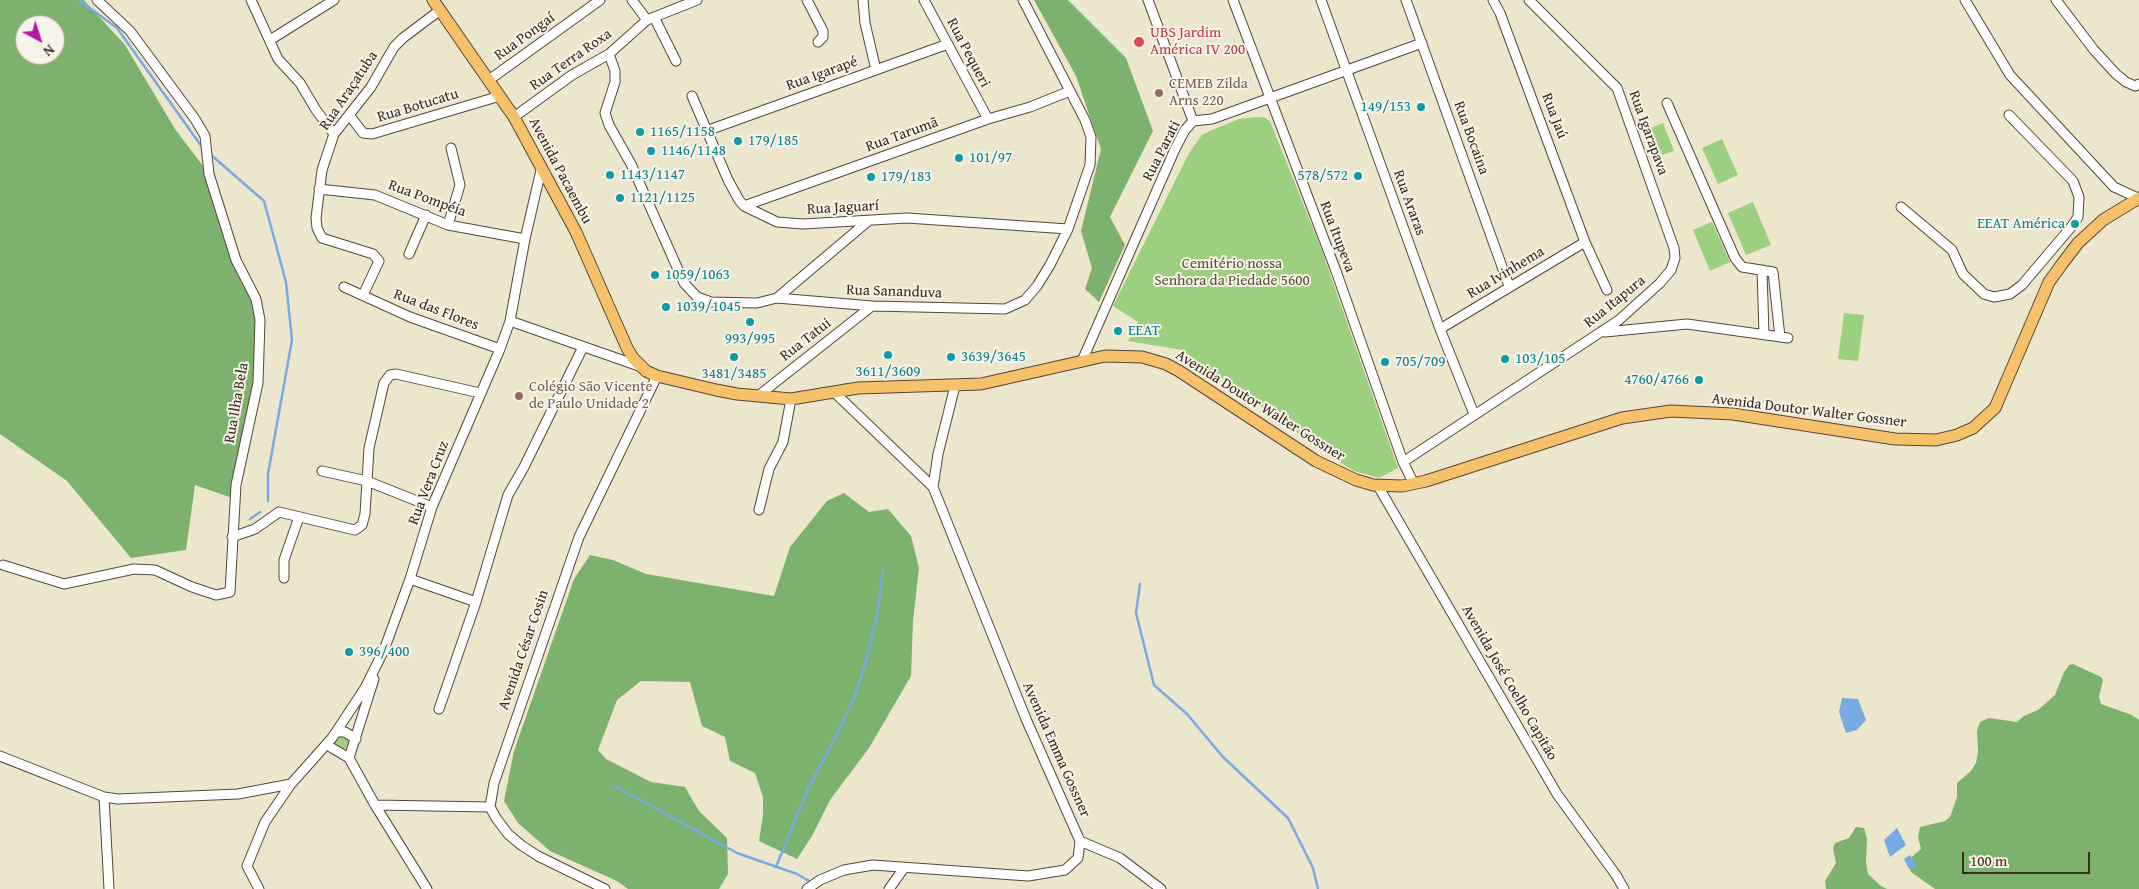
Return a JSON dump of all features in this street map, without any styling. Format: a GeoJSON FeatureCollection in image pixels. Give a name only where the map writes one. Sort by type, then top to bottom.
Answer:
{"type":"FeatureCollection","features":[{"type":"Feature","properties":{"kind":"main road","name":"Avenida Pacaembu"},"geometry":{"type":"LineString","coordinates":[[433,0],[490,80],[514,118],[576,232],[627,348],[640,366]]}},
{"type":"Feature","properties":{"kind":"main road","name":"Avenida Doutor Walter Gossner"},"geometry":{"type":"LineString","coordinates":[[640,366],[657,376],[716,390],[758,396],[791,398],[858,388],[981,384],[1105,356],[1142,357],[1166,364],[1316,461],[1356,480],[1378,486],[1414,484],[1622,418],[1671,411],[1733,414],[1896,440],[1936,440],[1957,435],[1973,428],[1995,408],[2049,282],[2078,243],[2103,220],[2139,198]]}},
{"type":"Feature","properties":{"kind":"street","name":"Rua Ilha Bela"},"geometry":{"type":"LineString","coordinates":[[3,566],[64,584],[134,570],[155,570],[192,587],[216,595],[230,592],[236,485],[258,383],[260,320],[256,298],[236,260],[209,174],[205,136],[195,119],[130,31],[97,0]]}},
{"type":"Feature","properties":{"kind":"street"},"geometry":{"type":"LineString","coordinates":[[251,0],[278,59],[300,83],[316,110],[334,134]]}},
{"type":"Feature","properties":{"kind":"street"},"geometry":{"type":"LineString","coordinates":[[270,40],[322,3],[334,0]]}},
{"type":"Feature","properties":{"kind":"street","name":"Rua Pongaí"},"geometry":{"type":"LineString","coordinates":[[490,80],[600,0]]}},
{"type":"Feature","properties":{"kind":"street"},"geometry":{"type":"LineString","coordinates":[[632,0],[650,18],[676,61]]}},
{"type":"Feature","properties":{"kind":"street","name":"Rua Terra Roxa"},"geometry":{"type":"LineString","coordinates":[[514,118],[572,75],[609,54],[650,18],[697,0]]}},
{"type":"Feature","properties":{"kind":"street"},"geometry":{"type":"LineString","coordinates":[[807,0],[823,31],[823,37],[818,42]]}},
{"type":"Feature","properties":{"kind":"street"},"geometry":{"type":"LineString","coordinates":[[863,0],[865,23],[876,70]]}},
{"type":"Feature","properties":{"kind":"street","name":"Rua Pequeri"},"geometry":{"type":"LineString","coordinates":[[924,0],[988,119]]}},
{"type":"Feature","properties":{"kind":"street","name":"Rua Sananduva"},"geometry":{"type":"LineString","coordinates":[[609,54],[615,71],[615,82],[606,113],[609,125],[631,164],[684,283],[697,297],[711,302],[756,303],[777,298],[872,306],[1005,309],[1025,300],[1037,286],[1068,229],[1090,165],[1091,137],[1070,91],[1023,0]]}},
{"type":"Feature","properties":{"kind":"street"},"geometry":{"type":"LineString","coordinates":[[1148,0],[1193,121]]}},
{"type":"Feature","properties":{"kind":"street","name":"Rua Itupeva"},"geometry":{"type":"LineString","coordinates":[[1233,0],[1336,272],[1403,462],[1414,484]]}},
{"type":"Feature","properties":{"kind":"street","name":"Rua Araras"},"geometry":{"type":"LineString","coordinates":[[1321,0],[1440,329],[1474,414]]}},
{"type":"Feature","properties":{"kind":"street","name":"Rua Bocaina"},"geometry":{"type":"LineString","coordinates":[[1406,0],[1509,286]]}},
{"type":"Feature","properties":{"kind":"street","name":"Rua Jaú"},"geometry":{"type":"LineString","coordinates":[[1493,0],[1517,57],[1585,242],[1608,290]]}},
{"type":"Feature","properties":{"kind":"street","name":"Rua Igarapava"},"geometry":{"type":"LineString","coordinates":[[1529,0],[1617,88],[1674,248]]}},
{"type":"Feature","properties":{"kind":"street"},"geometry":{"type":"LineString","coordinates":[[1965,0],[2010,75],[2114,187],[2139,198]]}},
{"type":"Feature","properties":{"kind":"street"},"geometry":{"type":"LineString","coordinates":[[2056,0],[2094,50],[2116,74],[2135,86],[2139,84]]}},
{"type":"Feature","properties":{"kind":"street","name":"Rua Araçatuba"},"geometry":{"type":"LineString","coordinates":[[363,295],[379,261],[373,254],[322,238],[317,228],[316,218],[322,170],[334,134],[371,87],[394,47],[440,10]]}},
{"type":"Feature","properties":{"kind":"street","name":"Rua Parati"},"geometry":{"type":"LineString","coordinates":[[1082,361],[1175,149],[1185,130],[1193,121],[1212,119],[1270,100],[1422,43]]}},
{"type":"Feature","properties":{"kind":"street","name":"Rua Igarapé"},"geometry":{"type":"LineString","coordinates":[[706,131],[948,44]]}},
{"type":"Feature","properties":{"kind":"street","name":"Rua Tarumã"},"geometry":{"type":"LineString","coordinates":[[744,206],[988,119],[1030,107],[1070,91]]}},
{"type":"Feature","properties":{"kind":"street","name":"Rua Botucatu"},"geometry":{"type":"LineString","coordinates":[[350,116],[363,132],[372,134],[500,96]]}},
{"type":"Feature","properties":{"kind":"street"},"geometry":{"type":"LineString","coordinates":[[692,96],[728,180],[744,206]]}},
{"type":"Feature","properties":{"kind":"street"},"geometry":{"type":"LineString","coordinates":[[1602,332],[1687,324],[1784,337],[1773,272],[1742,267],[1736,258],[1667,103]]}},
{"type":"Feature","properties":{"kind":"street"},"geometry":{"type":"LineString","coordinates":[[1901,207],[1952,250],[1963,274],[1984,294],[1994,297],[2010,294],[2022,285],[2078,217],[2079,198],[2072,181],[2008,115]]}},
{"type":"Feature","properties":{"kind":"street"},"geometry":{"type":"LineString","coordinates":[[448,224],[460,185],[451,148]]}},
{"type":"Feature","properties":{"kind":"street","name":"Rua Vera Cruz"},"geometry":{"type":"LineString","coordinates":[[259,889],[247,866],[265,822],[291,784],[328,745],[377,666],[410,579],[432,507],[500,349],[510,321],[525,239],[541,170]]}},
{"type":"Feature","properties":{"kind":"street","name":"Rua Pompéia"},"geometry":{"type":"LineString","coordinates":[[319,188],[375,195],[448,224],[525,239]]}},
{"type":"Feature","properties":{"kind":"street","name":"Rua Jaguarí"},"geometry":{"type":"LineString","coordinates":[[744,206],[777,222],[803,224],[907,218],[1068,229]]}},
{"type":"Feature","properties":{"kind":"street"},"geometry":{"type":"LineString","coordinates":[[409,254],[426,215]]}},
{"type":"Feature","properties":{"kind":"street"},"geometry":{"type":"LineString","coordinates":[[777,298],[867,221]]}},
{"type":"Feature","properties":{"kind":"street","name":"Rua Ivinhema"},"geometry":{"type":"LineString","coordinates":[[1440,329],[1585,242]]}},
{"type":"Feature","properties":{"kind":"street","name":"Rua Itapura"},"geometry":{"type":"LineString","coordinates":[[1403,462],[1619,320],[1660,283],[1671,270],[1675,258],[1674,248]]}},
{"type":"Feature","properties":{"kind":"street"},"geometry":{"type":"LineString","coordinates":[[1762,270],[1764,334]]}},
{"type":"Feature","properties":{"kind":"street","name":"Rua das Flores"},"geometry":{"type":"LineString","coordinates":[[344,287],[410,317],[500,349]]}},
{"type":"Feature","properties":{"kind":"street","name":"Rua Tatui"},"geometry":{"type":"LineString","coordinates":[[758,396],[872,306]]}},
{"type":"Feature","properties":{"kind":"street","name":"Avenida Doutor Walter Gossner"},"geometry":{"type":"LineString","coordinates":[[510,321],[640,366]]}},
{"type":"Feature","properties":{"kind":"street"},"geometry":{"type":"LineString","coordinates":[[439,709],[476,602],[508,495],[524,467],[583,347]]}},
{"type":"Feature","properties":{"kind":"street"},"geometry":{"type":"LineString","coordinates":[[232,537],[255,530],[279,512],[356,530],[362,524],[366,514],[369,448],[384,383],[390,375],[396,374],[480,393]]}},
{"type":"Feature","properties":{"kind":"street","name":"Avenida César Cosin"},"geometry":{"type":"LineString","coordinates":[[490,807],[494,783],[576,546],[657,376]]}},
{"type":"Feature","properties":{"kind":"street"},"geometry":{"type":"LineString","coordinates":[[933,487],[938,454],[955,386]]}},
{"type":"Feature","properties":{"kind":"street","name":"Avenida Emma Gossner"},"geometry":{"type":"LineString","coordinates":[[807,889],[820,880],[844,870],[873,864],[904,868],[1028,876],[1065,870],[1078,858],[1080,841],[1026,719],[933,487],[834,392]]}},
{"type":"Feature","properties":{"kind":"street"},"geometry":{"type":"LineString","coordinates":[[759,510],[769,469],[783,442],[791,398]]}},
{"type":"Feature","properties":{"kind":"street"},"geometry":{"type":"LineString","coordinates":[[322,472],[367,481],[432,507]]}},
{"type":"Feature","properties":{"kind":"street","name":"Avenida José Coelho Capitão"},"geometry":{"type":"LineString","coordinates":[[1378,486],[1557,794],[1616,875],[1624,889]]}},
{"type":"Feature","properties":{"kind":"street"},"geometry":{"type":"LineString","coordinates":[[284,578],[284,560],[299,517]]}},
{"type":"Feature","properties":{"kind":"street"},"geometry":{"type":"LineString","coordinates":[[410,579],[476,602]]}},
{"type":"Feature","properties":{"kind":"street"},"geometry":{"type":"LineString","coordinates":[[349,758],[377,666]]}},
{"type":"Feature","properties":{"kind":"street"},"geometry":{"type":"LineString","coordinates":[[337,732],[345,732],[356,739]]}},
{"type":"Feature","properties":{"kind":"street"},"geometry":{"type":"LineString","coordinates":[[328,745],[349,758],[375,805],[427,889]]}},
{"type":"Feature","properties":{"kind":"street"},"geometry":{"type":"LineString","coordinates":[[0,756],[104,797],[118,799],[238,794],[291,784]]}},
{"type":"Feature","properties":{"kind":"street"},"geometry":{"type":"LineString","coordinates":[[104,797],[109,889]]}},
{"type":"Feature","properties":{"kind":"street"},"geometry":{"type":"LineString","coordinates":[[375,805],[490,807],[508,834],[521,845],[538,856],[605,889]]}},
{"type":"Feature","properties":{"kind":"street"},"geometry":{"type":"LineString","coordinates":[[1080,841],[1120,858],[1161,889]]}},
{"type":"Feature","properties":{"kind":"street"},"geometry":{"type":"LineString","coordinates":[[889,889],[904,868]]}},
{"type":"Feature","properties":{"kind":"green space"},"geometry":{"type":"Polygon","coordinates":[[[0,0],[84,0],[125,45],[175,129],[209,174],[260,320],[258,383],[235,499],[195,485],[186,550],[131,558],[67,481],[0,434],[0,0]]]}},
{"type":"Feature","properties":{"kind":"green space"},"geometry":{"type":"Polygon","coordinates":[[[1034,0],[1068,0],[1126,58],[1153,131],[1110,217],[1125,245],[1099,302],[1085,289],[1092,268],[1081,231],[1101,149],[1076,76],[1034,0]]]}},
{"type":"Feature","properties":{"kind":"green space","name":"Cemitério nossa Senhora da Piedade 5600"},"geometry":{"type":"Polygon","coordinates":[[[1264,117],[1270,121],[1322,251],[1398,468],[1379,478],[1354,471],[1330,456],[1182,350],[1128,341],[1138,322],[1113,306],[1189,153],[1202,135],[1239,119],[1264,117]]]}},
{"type":"Feature","properties":{"kind":"green space"},"geometry":{"type":"Polygon","coordinates":[[[1663,123],[1674,151],[1662,155],[1651,128],[1663,123]]]}},
{"type":"Feature","properties":{"kind":"green space"},"geometry":{"type":"Polygon","coordinates":[[[1722,139],[1738,175],[1718,184],[1702,148],[1722,139]]]}},
{"type":"Feature","properties":{"kind":"green space"},"geometry":{"type":"Polygon","coordinates":[[[1753,202],[1771,245],[1746,255],[1728,213],[1753,202]]]}},
{"type":"Feature","properties":{"kind":"green space"},"geometry":{"type":"Polygon","coordinates":[[[1712,222],[1730,262],[1710,271],[1693,230],[1712,222]]]}},
{"type":"Feature","properties":{"kind":"green space"},"geometry":{"type":"Polygon","coordinates":[[[1844,313],[1864,315],[1858,361],[1838,359],[1844,313]]]}},
{"type":"Feature","properties":{"kind":"green space"},"geometry":{"type":"Polygon","coordinates":[[[844,493],[869,512],[888,509],[911,536],[919,568],[913,621],[911,676],[869,748],[830,800],[812,836],[797,859],[759,841],[763,815],[763,797],[755,773],[730,761],[725,737],[702,726],[690,682],[641,681],[617,700],[598,750],[606,759],[651,782],[685,787],[699,811],[727,838],[728,874],[719,889],[628,889],[617,881],[550,851],[518,823],[504,801],[514,751],[574,579],[590,555],[613,560],[646,574],[774,596],[790,547],[827,501],[844,493]]]}},
{"type":"Feature","properties":{"kind":"green space"},"geometry":{"type":"Polygon","coordinates":[[[2073,664],[2101,677],[2103,680],[2099,697],[2101,704],[2132,715],[2139,720],[2139,889],[1935,889],[1911,872],[1907,861],[1921,849],[1918,837],[1920,827],[1945,821],[1950,817],[1957,797],[1957,783],[1971,771],[1976,763],[1978,752],[1977,731],[1980,722],[1989,718],[2017,722],[2024,716],[2038,710],[2055,695],[2064,672],[2069,665],[2073,664]]]}},
{"type":"Feature","properties":{"kind":"green space"},"geometry":{"type":"Polygon","coordinates":[[[342,735],[347,737],[349,742],[347,747],[342,749],[337,747],[335,742],[337,737],[342,735]]]}},
{"type":"Feature","properties":{"kind":"green space"},"geometry":{"type":"Polygon","coordinates":[[[1856,827],[1864,828],[1867,839],[1866,862],[1868,874],[1887,889],[1826,889],[1825,881],[1836,863],[1833,848],[1835,843],[1849,838],[1856,827]]]}},
{"type":"Feature","properties":{"kind":"water"},"geometry":{"type":"Polygon","coordinates":[[[1842,698],[1858,699],[1866,720],[1857,730],[1846,733],[1839,712],[1842,698]]]}},
{"type":"Feature","properties":{"kind":"water"},"geometry":{"type":"Polygon","coordinates":[[[1897,828],[1906,845],[1890,857],[1884,840],[1897,828]]]}},
{"type":"Feature","properties":{"kind":"water"},"geometry":{"type":"Polygon","coordinates":[[[1910,855],[1917,866],[1909,869],[1904,859],[1910,855]]]}},
{"type":"Feature","properties":{"kind":"waterway"},"geometry":{"type":"LineString","coordinates":[[79,0],[117,28],[202,147]]}},
{"type":"Feature","properties":{"kind":"waterway"},"geometry":{"type":"LineString","coordinates":[[210,154],[264,201],[286,282],[292,340],[268,474],[268,501]]}},
{"type":"Feature","properties":{"kind":"waterway"},"geometry":{"type":"LineString","coordinates":[[250,519],[260,512]]}},
{"type":"Feature","properties":{"kind":"waterway"},"geometry":{"type":"LineString","coordinates":[[776,867],[807,791],[856,693],[868,654],[878,610],[883,571]]}},
{"type":"Feature","properties":{"kind":"waterway"},"geometry":{"type":"LineString","coordinates":[[1140,584],[1136,613],[1154,685],[1187,714],[1223,757],[1288,818],[1313,868],[1318,889]]}},
{"type":"Feature","properties":{"kind":"waterway"},"geometry":{"type":"LineString","coordinates":[[615,786],[737,853],[797,874],[811,882]]}},
{"type":"Feature","properties":{"kind":"place","name":"UBS Jardim América IV 200"},"geometry":{"type":"Point","coordinates":[1139,42]}},
{"type":"Feature","properties":{"kind":"place","name":"CEMEB Zilda Arns 220"},"geometry":{"type":"Point","coordinates":[1159,93]}},
{"type":"Feature","properties":{"kind":"place","name":"149/153"},"geometry":{"type":"Point","coordinates":[1421,107]}},
{"type":"Feature","properties":{"kind":"place","name":"1165/1158"},"geometry":{"type":"Point","coordinates":[640,132]}},
{"type":"Feature","properties":{"kind":"place","name":"179/185"},"geometry":{"type":"Point","coordinates":[738,141]}},
{"type":"Feature","properties":{"kind":"place","name":"1146/1148"},"geometry":{"type":"Point","coordinates":[651,151]}},
{"type":"Feature","properties":{"kind":"place","name":"101/97"},"geometry":{"type":"Point","coordinates":[959,158]}},
{"type":"Feature","properties":{"kind":"place","name":"1143/1147"},"geometry":{"type":"Point","coordinates":[610,175]}},
{"type":"Feature","properties":{"kind":"place","name":"578/572"},"geometry":{"type":"Point","coordinates":[1358,176]}},
{"type":"Feature","properties":{"kind":"place","name":"179/183"},"geometry":{"type":"Point","coordinates":[871,177]}},
{"type":"Feature","properties":{"kind":"place","name":"1121/1125"},"geometry":{"type":"Point","coordinates":[620,198]}},
{"type":"Feature","properties":{"kind":"place","name":"EEAT América"},"geometry":{"type":"Point","coordinates":[2075,224]}},
{"type":"Feature","properties":{"kind":"place","name":"1059/1063"},"geometry":{"type":"Point","coordinates":[655,275]}},
{"type":"Feature","properties":{"kind":"place","name":"1039/1045"},"geometry":{"type":"Point","coordinates":[666,307]}},
{"type":"Feature","properties":{"kind":"place","name":"993/995"},"geometry":{"type":"Point","coordinates":[750,322]}},
{"type":"Feature","properties":{"kind":"place","name":"EEAT"},"geometry":{"type":"Point","coordinates":[1118,331]}},
{"type":"Feature","properties":{"kind":"place","name":"3611/3609"},"geometry":{"type":"Point","coordinates":[888,355]}},
{"type":"Feature","properties":{"kind":"place","name":"3481/3485"},"geometry":{"type":"Point","coordinates":[734,357]}},
{"type":"Feature","properties":{"kind":"place","name":"3639/3645"},"geometry":{"type":"Point","coordinates":[951,357]}},
{"type":"Feature","properties":{"kind":"place","name":"103/105"},"geometry":{"type":"Point","coordinates":[1505,359]}},
{"type":"Feature","properties":{"kind":"place","name":"705/709"},"geometry":{"type":"Point","coordinates":[1385,362]}},
{"type":"Feature","properties":{"kind":"place","name":"4760/4766"},"geometry":{"type":"Point","coordinates":[1699,380]}},
{"type":"Feature","properties":{"kind":"place","name":"Colégio São Vicente de Paulo Unidade 2"},"geometry":{"type":"Point","coordinates":[519,396]}},
{"type":"Feature","properties":{"kind":"place","name":"396/400"},"geometry":{"type":"Point","coordinates":[349,652]}}]}
